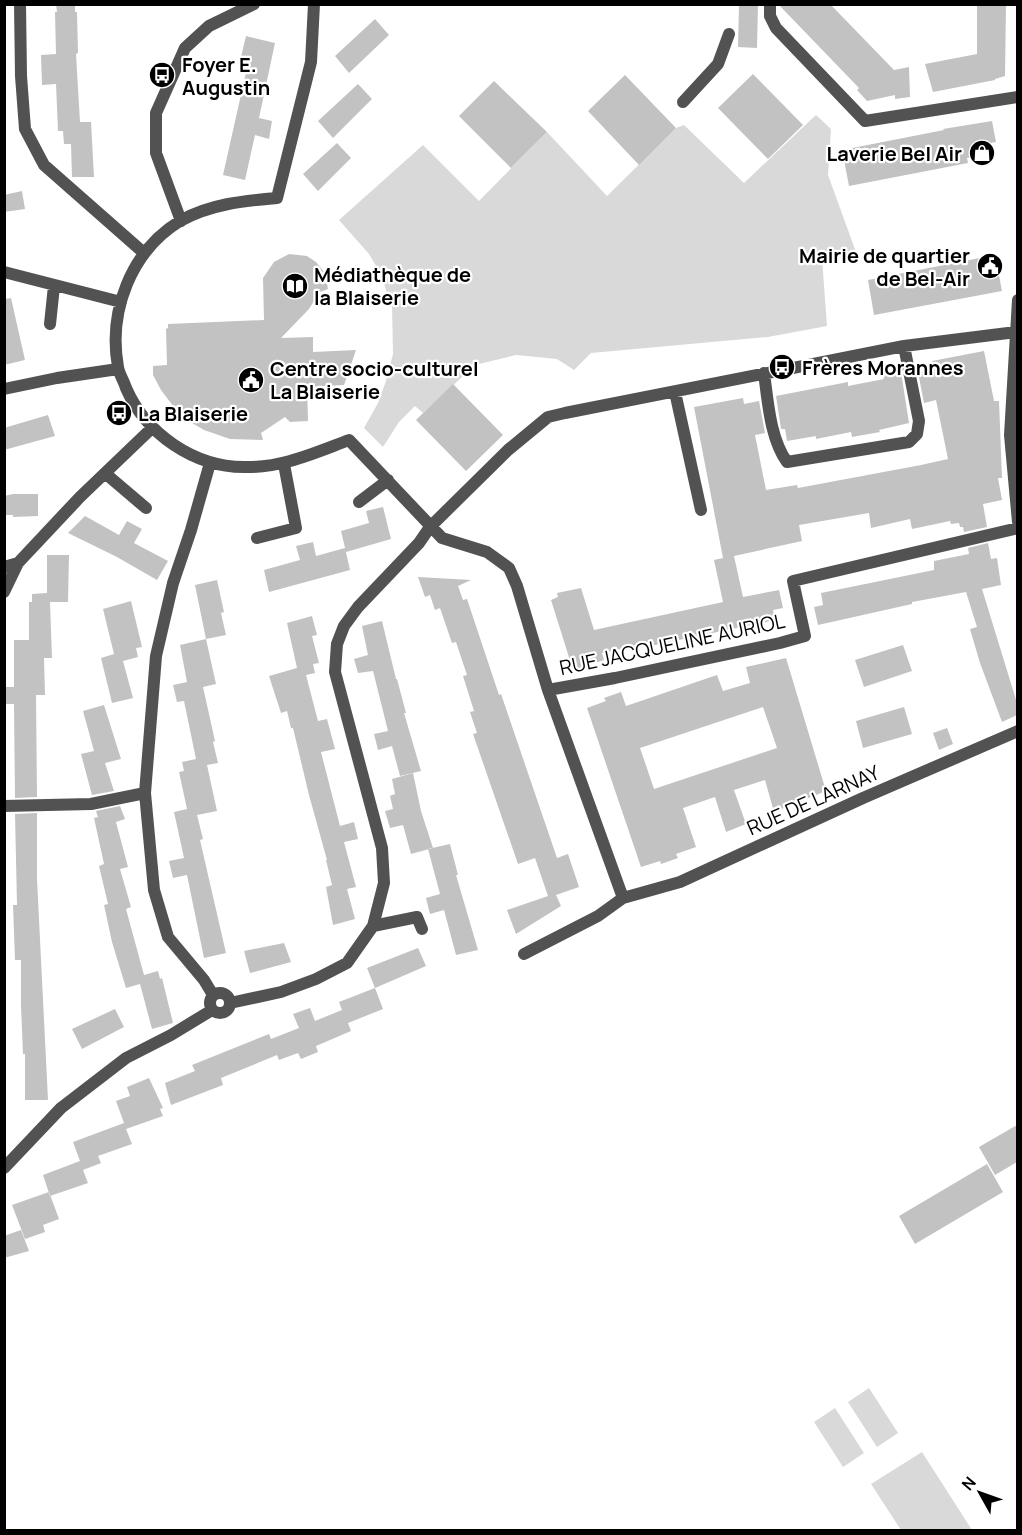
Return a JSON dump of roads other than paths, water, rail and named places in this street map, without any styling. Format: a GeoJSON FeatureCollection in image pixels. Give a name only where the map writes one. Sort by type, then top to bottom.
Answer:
{"type":"FeatureCollection","features":[{"type":"Feature","properties":{"kind":"street"},"geometry":{"type":"LineString","coordinates":[[20,4],[21,76],[25,129],[44,165],[144,253]]}},
{"type":"Feature","properties":{"kind":"street"},"geometry":{"type":"LineString","coordinates":[[180,221],[156,153],[156,112],[185,48],[209,26],[254,4]]}},
{"type":"Feature","properties":{"kind":"street"},"geometry":{"type":"LineString","coordinates":[[314,4],[311,62],[277,198],[234,202],[207,209],[180,221],[144,253],[126,283],[121,302],[116,331],[118,369],[132,402],[152,428],[180,449],[210,463],[244,467],[284,464],[349,440],[442,538],[487,552],[508,568],[517,586],[548,690],[623,898],[598,916],[524,954]]}},
{"type":"Feature","properties":{"kind":"street"},"geometry":{"type":"LineString","coordinates":[[770,4],[770,16],[776,28],[865,121],[1017,97]]}},
{"type":"Feature","properties":{"kind":"street"},"geometry":{"type":"LineString","coordinates":[[682,102],[718,64],[729,34]]}},
{"type":"Feature","properties":{"kind":"street"},"geometry":{"type":"LineString","coordinates":[[4,272],[121,302]]}},
{"type":"Feature","properties":{"kind":"street"},"geometry":{"type":"LineString","coordinates":[[50,324],[54,286]]}},
{"type":"Feature","properties":{"kind":"street"},"geometry":{"type":"LineString","coordinates":[[1017,300],[1015,384],[1010,435],[1017,522]]}},
{"type":"Feature","properties":{"kind":"street"},"geometry":{"type":"LineString","coordinates":[[231,1003],[281,992],[316,979],[347,963],[373,926],[384,883],[382,848],[335,672],[337,644],[344,626],[358,607],[419,543],[430,527],[508,450],[548,417],[904,346],[1016,332]]}},
{"type":"Feature","properties":{"kind":"street"},"geometry":{"type":"LineString","coordinates":[[764,373],[776,441],[787,462],[900,444],[909,442],[917,434],[919,421],[904,346]]}},
{"type":"Feature","properties":{"kind":"street"},"geometry":{"type":"LineString","coordinates":[[4,389],[118,369]]}},
{"type":"Feature","properties":{"kind":"street"},"geometry":{"type":"LineString","coordinates":[[675,392],[702,510]]}},
{"type":"Feature","properties":{"kind":"street"},"geometry":{"type":"LineString","coordinates":[[4,592],[18,563],[80,497],[152,428]]}},
{"type":"Feature","properties":{"kind":"street"},"geometry":{"type":"LineString","coordinates":[[210,463],[191,531],[173,583],[156,656],[145,793],[154,890],[168,937],[204,980],[213,995],[210,1005],[212,1010],[216,1013],[227,1011],[231,1003],[230,998],[225,994],[213,995]]}},
{"type":"Feature","properties":{"kind":"street"},"geometry":{"type":"LineString","coordinates":[[257,538],[296,528],[284,464]]}},
{"type":"Feature","properties":{"kind":"street"},"geometry":{"type":"LineString","coordinates":[[106,474],[146,508]]}},
{"type":"Feature","properties":{"kind":"street"},"geometry":{"type":"LineString","coordinates":[[359,502],[388,480]]}},
{"type":"Feature","properties":{"kind":"street","name":"RUE JACQUELINE AURIOL"},"geometry":{"type":"LineString","coordinates":[[548,690],[626,676],[805,636],[793,581],[1017,528]]}},
{"type":"Feature","properties":{"kind":"street"},"geometry":{"type":"LineString","coordinates":[[4,567],[18,563]]}},
{"type":"Feature","properties":{"kind":"street","name":"RUE DE LARNAY"},"geometry":{"type":"LineString","coordinates":[[623,898],[680,882],[1017,731]]}},
{"type":"Feature","properties":{"kind":"street"},"geometry":{"type":"LineString","coordinates":[[4,806],[91,804],[145,793]]}},
{"type":"Feature","properties":{"kind":"street"},"geometry":{"type":"LineString","coordinates":[[373,926],[417,917],[422,929]]}},
{"type":"Feature","properties":{"kind":"street"},"geometry":{"type":"LineString","coordinates":[[4,1168],[61,1108],[126,1058],[171,1035],[212,1010]]}},
{"type":"Feature","properties":{"kind":"place","name":"Foyer E. Augustin"},"geometry":{"type":"Point","coordinates":[162,75]}},
{"type":"Feature","properties":{"kind":"place","name":"Laverie Bel Air"},"geometry":{"type":"Point","coordinates":[982,153]}},
{"type":"Feature","properties":{"kind":"place","name":"Mairie de quartier de Bel-Air"},"geometry":{"type":"Point","coordinates":[990,266]}},
{"type":"Feature","properties":{"kind":"place","name":"Médiathèque de la Blaiserie"},"geometry":{"type":"Point","coordinates":[295,286]}},
{"type":"Feature","properties":{"kind":"place","name":"Frères Morannes"},"geometry":{"type":"Point","coordinates":[782,367]}},
{"type":"Feature","properties":{"kind":"place","name":"Centre socio-culturel La Blaiserie"},"geometry":{"type":"Point","coordinates":[251,380]}},
{"type":"Feature","properties":{"kind":"place","name":"La Blaiserie"},"geometry":{"type":"Point","coordinates":[119,413]}}]}
